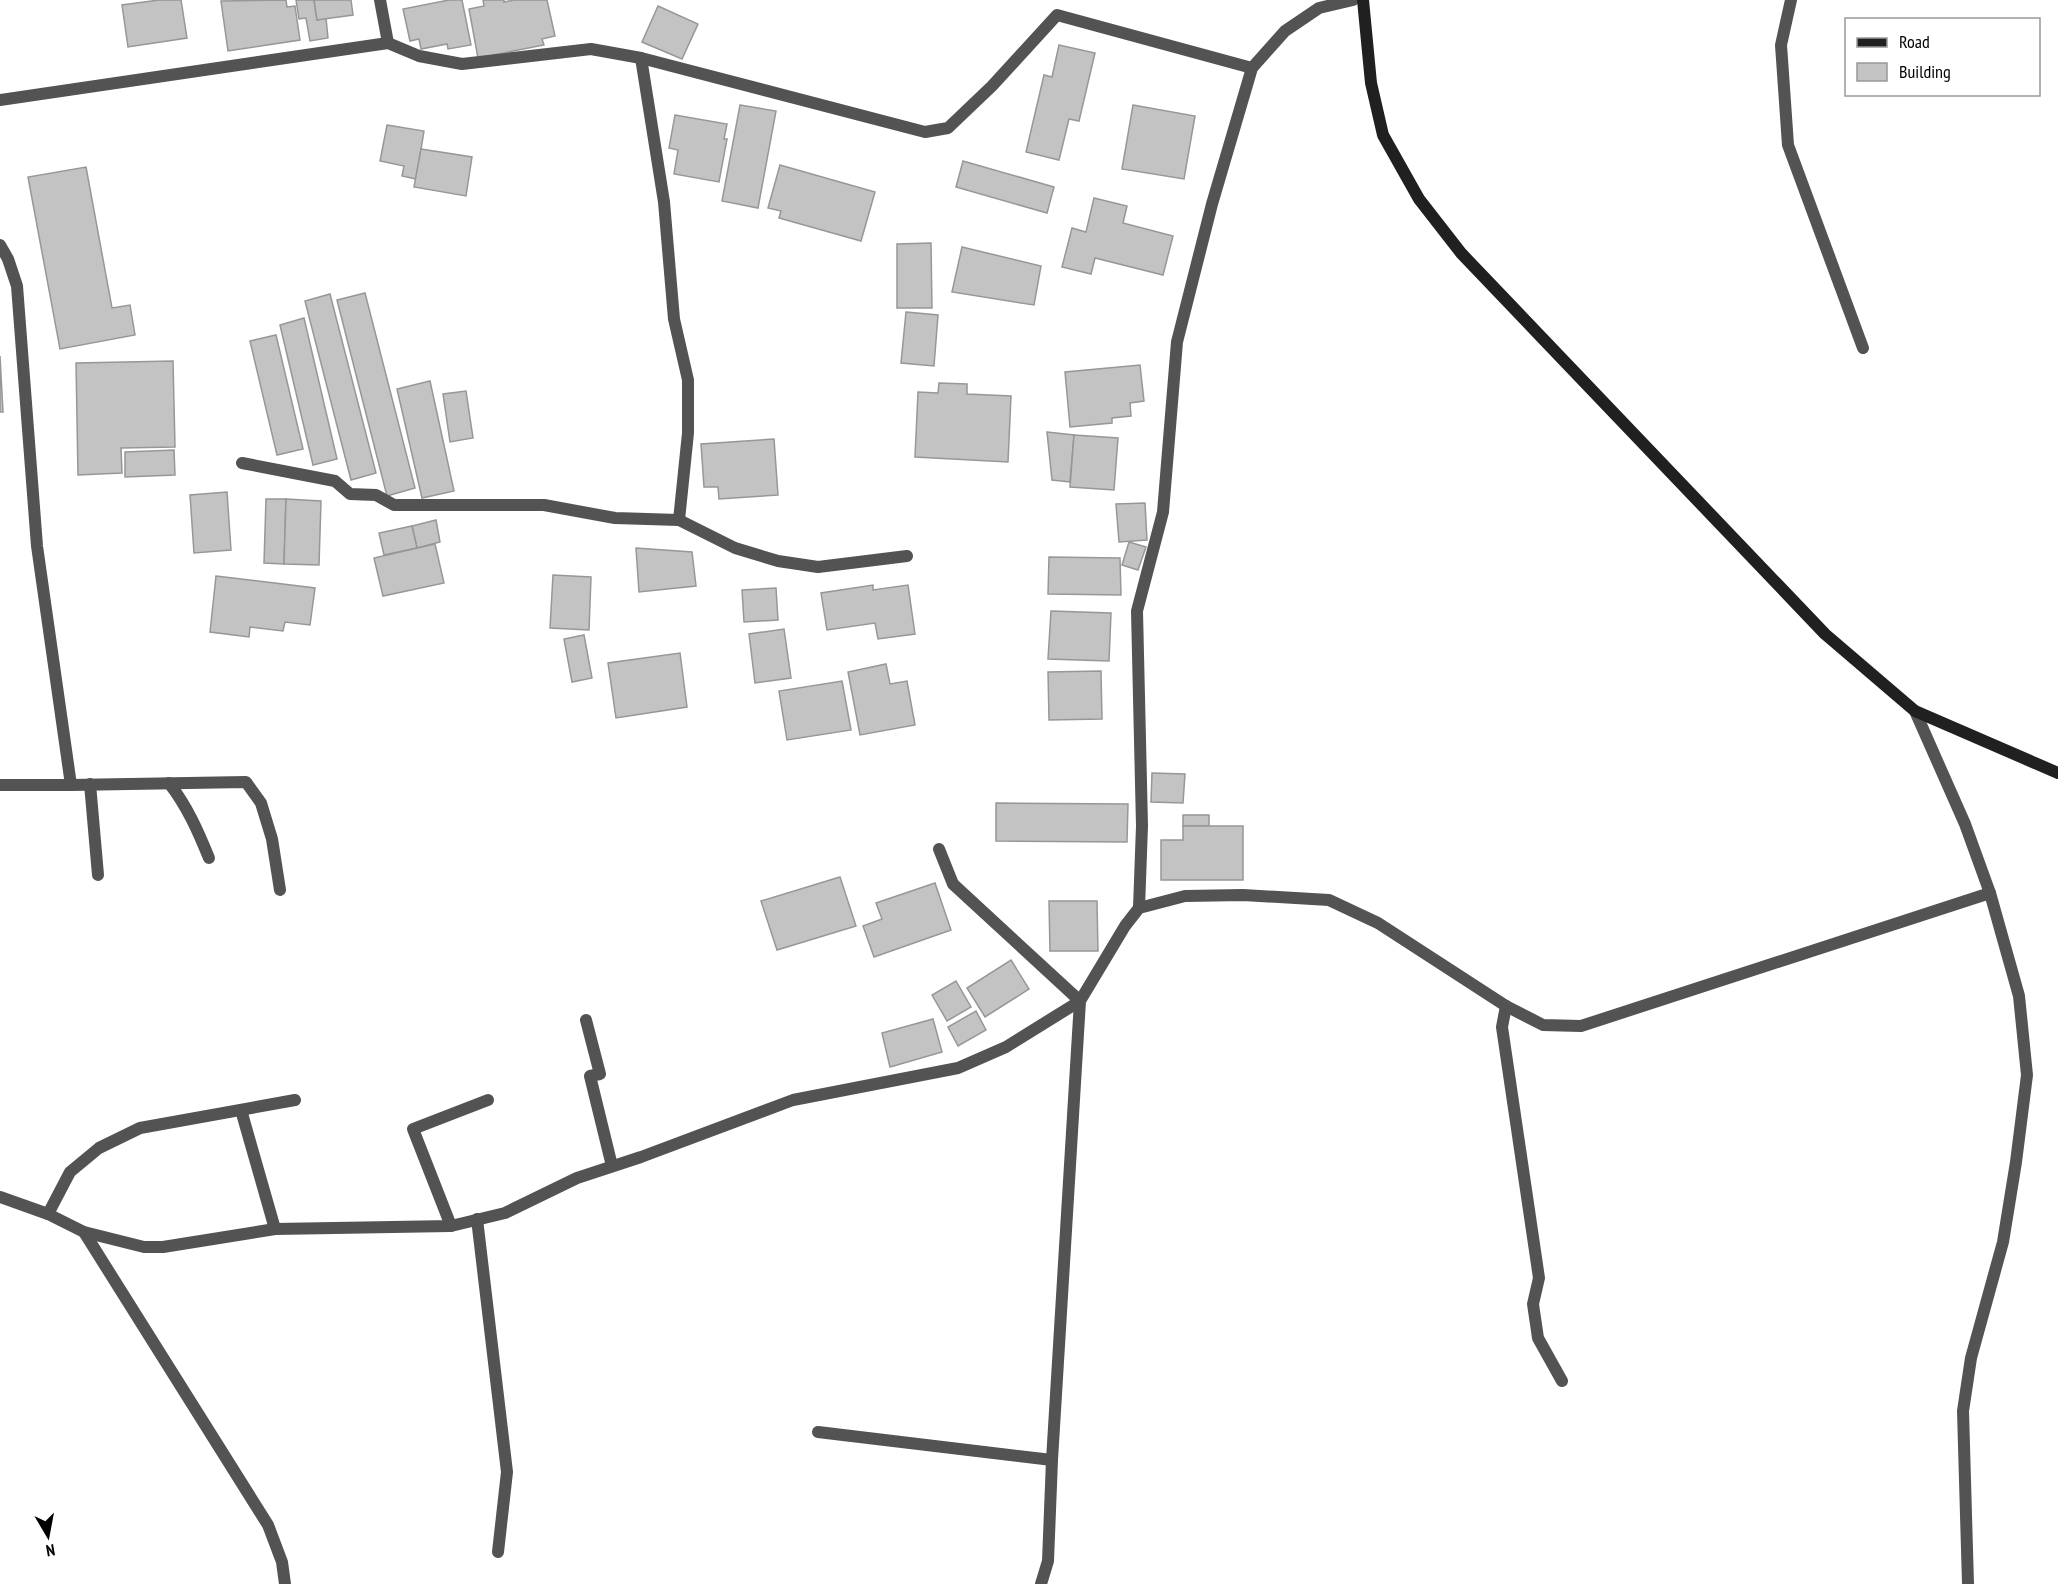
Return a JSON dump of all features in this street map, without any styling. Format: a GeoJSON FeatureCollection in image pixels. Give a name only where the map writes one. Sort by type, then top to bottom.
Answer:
{"type":"FeatureCollection","features":[{"type":"Feature","properties":{"kind":"street"},"geometry":{"type":"LineString","coordinates":[[380,0],[388,43]]}},
{"type":"Feature","properties":{"kind":"street"},"geometry":{"type":"LineString","coordinates":[[0,1197],[48,1214],[84,1232],[144,1247],[275,1229],[451,1226],[505,1212],[577,1178],[794,1100],[957,1068],[1006,1047],[1080,1001],[1125,926],[1139,908],[1142,826],[1137,611],[1163,512],[1177,342],[1212,204],[1252,68],[1285,31],[1319,8],[1353,0]]}},
{"type":"Feature","properties":{"kind":"street"},"geometry":{"type":"LineString","coordinates":[[1363,0],[1371,83],[1383,135],[1419,199],[1461,253],[1825,634],[1915,711],[2058,773]]}},
{"type":"Feature","properties":{"kind":"street"},"geometry":{"type":"LineString","coordinates":[[1791,0],[1781,45],[1788,145],[1863,348]]}},
{"type":"Feature","properties":{"kind":"street"},"geometry":{"type":"LineString","coordinates":[[0,100],[388,43],[419,56],[462,64],[591,50],[641,58],[925,132],[948,128],[993,86],[1057,15],[1252,68]]}},
{"type":"Feature","properties":{"kind":"street"},"geometry":{"type":"LineString","coordinates":[[641,58],[664,202],[674,319],[688,380],[688,433],[680,520]]}},
{"type":"Feature","properties":{"kind":"street"},"geometry":{"type":"LineString","coordinates":[[0,245],[8,259],[17,286],[37,546],[71,785]]}},
{"type":"Feature","properties":{"kind":"street"},"geometry":{"type":"LineString","coordinates":[[243,463],[335,481],[350,494],[376,495],[394,505],[544,505],[615,518],[680,520],[735,548],[778,561],[818,567],[907,556]]}},
{"type":"Feature","properties":{"kind":"street"},"geometry":{"type":"LineString","coordinates":[[1915,711],[1965,824],[1990,893],[2019,996],[2027,1075],[2016,1162],[2002,1242],[1971,1358],[1964,1411],[1968,1584]]}},
{"type":"Feature","properties":{"kind":"street"},"geometry":{"type":"LineString","coordinates":[[0,785],[246,782],[261,802],[272,839],[280,890]]}},
{"type":"Feature","properties":{"kind":"street"},"geometry":{"type":"LineString","coordinates":[[169,783],[184,802],[209,858]]}},
{"type":"Feature","properties":{"kind":"street"},"geometry":{"type":"LineString","coordinates":[[90,784],[98,875]]}},
{"type":"Feature","properties":{"kind":"street"},"geometry":{"type":"LineString","coordinates":[[939,849],[953,884],[1080,1001]]}},
{"type":"Feature","properties":{"kind":"street"},"geometry":{"type":"LineString","coordinates":[[1139,908],[1185,896],[1243,895],[1329,900],[1378,924],[1506,1006],[1543,1025],[1581,1026],[1990,893]]}},
{"type":"Feature","properties":{"kind":"street"},"geometry":{"type":"LineString","coordinates":[[1041,1584],[1048,1561],[1080,1001]]}},
{"type":"Feature","properties":{"kind":"street"},"geometry":{"type":"LineString","coordinates":[[1506,1006],[1502,1027],[1539,1278],[1533,1304],[1538,1338],[1562,1381]]}},
{"type":"Feature","properties":{"kind":"street"},"geometry":{"type":"LineString","coordinates":[[586,1020],[600,1074],[590,1076],[612,1166]]}},
{"type":"Feature","properties":{"kind":"street"},"geometry":{"type":"LineString","coordinates":[[48,1214],[70,1172],[99,1148],[140,1128],[295,1100]]}},
{"type":"Feature","properties":{"kind":"street"},"geometry":{"type":"LineString","coordinates":[[451,1226],[412,1129],[488,1100]]}},
{"type":"Feature","properties":{"kind":"street"},"geometry":{"type":"LineString","coordinates":[[242,1110],[275,1229]]}},
{"type":"Feature","properties":{"kind":"street"},"geometry":{"type":"LineString","coordinates":[[477,1219],[507,1472],[498,1552]]}},
{"type":"Feature","properties":{"kind":"street"},"geometry":{"type":"LineString","coordinates":[[84,1232],[268,1525],[282,1562],[285,1584]]}},
{"type":"Feature","properties":{"kind":"street"},"geometry":{"type":"LineString","coordinates":[[818,1432],[1052,1460]]}},
{"type":"Feature","properties":{"kind":"building"},"geometry":{"type":"Polygon","coordinates":[[[159,0],[181,0],[187,38],[128,47],[122,5],[159,0]]]}},
{"type":"Feature","properties":{"kind":"building"},"geometry":{"type":"Polygon","coordinates":[[[286,0],[287,7],[295,6],[300,40],[228,51],[221,1],[286,0]]]}},
{"type":"Feature","properties":{"kind":"building"},"geometry":{"type":"Polygon","coordinates":[[[296,0],[314,0],[317,20],[326,18],[328,38],[310,41],[306,18],[299,19],[296,0]]]}},
{"type":"Feature","properties":{"kind":"building"},"geometry":{"type":"Polygon","coordinates":[[[314,0],[351,0],[353,15],[317,20],[314,0]]]}},
{"type":"Feature","properties":{"kind":"building"},"geometry":{"type":"Polygon","coordinates":[[[449,0],[462,0],[471,45],[448,49],[447,44],[421,49],[419,39],[410,41],[403,9],[449,0]]]}},
{"type":"Feature","properties":{"kind":"building"},"geometry":{"type":"Polygon","coordinates":[[[483,0],[504,0],[504,2],[547,0],[555,36],[542,39],[544,45],[478,58],[469,9],[484,6],[483,0]]]}},
{"type":"Feature","properties":{"kind":"building"},"geometry":{"type":"Polygon","coordinates":[[[658,6],[698,24],[682,59],[642,42],[658,6]]]}},
{"type":"Feature","properties":{"kind":"building"},"geometry":{"type":"Polygon","coordinates":[[[1059,45],[1095,53],[1079,121],[1069,119],[1059,160],[1026,152],[1044,75],[1052,77],[1059,45]]]}},
{"type":"Feature","properties":{"kind":"building"},"geometry":{"type":"Polygon","coordinates":[[[740,105],[776,111],[758,208],[722,201],[740,105]]]}},
{"type":"Feature","properties":{"kind":"building"},"geometry":{"type":"Polygon","coordinates":[[[1133,105],[1195,116],[1184,179],[1122,169],[1133,105]]]}},
{"type":"Feature","properties":{"kind":"building"},"geometry":{"type":"Polygon","coordinates":[[[675,115],[727,124],[724,139],[727,139],[719,182],[674,174],[678,150],[669,148],[675,115]]]}},
{"type":"Feature","properties":{"kind":"building"},"geometry":{"type":"Polygon","coordinates":[[[387,125],[424,131],[416,179],[402,176],[404,166],[380,161],[387,125]]]}},
{"type":"Feature","properties":{"kind":"building"},"geometry":{"type":"Polygon","coordinates":[[[421,149],[472,157],[466,196],[414,187],[421,149]]]}},
{"type":"Feature","properties":{"kind":"building"},"geometry":{"type":"Polygon","coordinates":[[[963,161],[1054,187],[1047,213],[956,187],[963,161]]]}},
{"type":"Feature","properties":{"kind":"building"},"geometry":{"type":"Polygon","coordinates":[[[780,165],[875,192],[861,241],[779,218],[781,211],[768,208],[780,165]]]}},
{"type":"Feature","properties":{"kind":"building"},"geometry":{"type":"Polygon","coordinates":[[[86,167],[112,308],[130,305],[135,335],[60,349],[28,177],[86,167]]]}},
{"type":"Feature","properties":{"kind":"building"},"geometry":{"type":"Polygon","coordinates":[[[1094,198],[1127,206],[1123,223],[1173,236],[1163,275],[1095,258],[1091,274],[1062,267],[1072,228],[1086,232],[1094,198]]]}},
{"type":"Feature","properties":{"kind":"building"},"geometry":{"type":"Polygon","coordinates":[[[931,243],[932,308],[897,308],[897,244],[931,243]]]}},
{"type":"Feature","properties":{"kind":"building"},"geometry":{"type":"Polygon","coordinates":[[[962,247],[1041,266],[1034,305],[952,292],[962,247]]]}},
{"type":"Feature","properties":{"kind":"building"},"geometry":{"type":"Polygon","coordinates":[[[365,293],[415,488],[387,496],[337,300],[365,293]]]}},
{"type":"Feature","properties":{"kind":"building"},"geometry":{"type":"Polygon","coordinates":[[[330,294],[376,473],[351,480],[305,301],[330,294]]]}},
{"type":"Feature","properties":{"kind":"building"},"geometry":{"type":"Polygon","coordinates":[[[906,312],[938,315],[934,366],[901,363],[906,312]]]}},
{"type":"Feature","properties":{"kind":"building"},"geometry":{"type":"Polygon","coordinates":[[[304,318],[337,459],[313,465],[280,325],[304,318]]]}},
{"type":"Feature","properties":{"kind":"building"},"geometry":{"type":"Polygon","coordinates":[[[276,335],[303,449],[277,455],[250,341],[276,335]]]}},
{"type":"Feature","properties":{"kind":"building"},"geometry":{"type":"Polygon","coordinates":[[[0,356],[3,412],[0,412],[0,356]]]}},
{"type":"Feature","properties":{"kind":"building"},"geometry":{"type":"Polygon","coordinates":[[[173,361],[175,447],[121,448],[122,473],[78,475],[76,363],[173,361]]]}},
{"type":"Feature","properties":{"kind":"building"},"geometry":{"type":"Polygon","coordinates":[[[1140,365],[1144,401],[1130,403],[1131,416],[1112,418],[1112,423],[1070,427],[1065,372],[1140,365]]]}},
{"type":"Feature","properties":{"kind":"building"},"geometry":{"type":"Polygon","coordinates":[[[430,381],[454,491],[422,498],[397,389],[430,381]]]}},
{"type":"Feature","properties":{"kind":"building"},"geometry":{"type":"Polygon","coordinates":[[[939,383],[967,384],[967,394],[1011,396],[1008,462],[915,457],[918,392],[938,393],[939,383]]]}},
{"type":"Feature","properties":{"kind":"building"},"geometry":{"type":"Polygon","coordinates":[[[466,391],[473,438],[450,442],[443,394],[466,391]]]}},
{"type":"Feature","properties":{"kind":"building"},"geometry":{"type":"Polygon","coordinates":[[[1047,432],[1074,435],[1070,482],[1052,480],[1047,432]]]}},
{"type":"Feature","properties":{"kind":"building"},"geometry":{"type":"Polygon","coordinates":[[[1074,435],[1118,438],[1114,490],[1070,487],[1074,435]]]}},
{"type":"Feature","properties":{"kind":"building"},"geometry":{"type":"Polygon","coordinates":[[[774,439],[778,495],[719,499],[718,487],[704,487],[701,444],[774,439]]]}},
{"type":"Feature","properties":{"kind":"building"},"geometry":{"type":"Polygon","coordinates":[[[174,450],[175,475],[125,477],[125,452],[174,450]]]}},
{"type":"Feature","properties":{"kind":"building"},"geometry":{"type":"Polygon","coordinates":[[[227,492],[231,550],[194,553],[190,495],[227,492]]]}},
{"type":"Feature","properties":{"kind":"building"},"geometry":{"type":"Polygon","coordinates":[[[266,499],[286,499],[284,564],[264,563],[266,499]]]}},
{"type":"Feature","properties":{"kind":"building"},"geometry":{"type":"Polygon","coordinates":[[[286,499],[321,501],[319,565],[284,564],[286,499]]]}},
{"type":"Feature","properties":{"kind":"building"},"geometry":{"type":"Polygon","coordinates":[[[1145,503],[1147,540],[1119,542],[1116,504],[1145,503]]]}},
{"type":"Feature","properties":{"kind":"building"},"geometry":{"type":"Polygon","coordinates":[[[436,520],[440,542],[417,548],[412,526],[436,520]]]}},
{"type":"Feature","properties":{"kind":"building"},"geometry":{"type":"Polygon","coordinates":[[[412,526],[417,548],[384,555],[379,533],[412,526]]]}},
{"type":"Feature","properties":{"kind":"building"},"geometry":{"type":"Polygon","coordinates":[[[1129,542],[1146,547],[1138,570],[1122,565],[1129,542]]]}},
{"type":"Feature","properties":{"kind":"building"},"geometry":{"type":"Polygon","coordinates":[[[435,544],[444,583],[383,596],[374,558],[435,544]]]}},
{"type":"Feature","properties":{"kind":"building"},"geometry":{"type":"Polygon","coordinates":[[[636,548],[692,552],[696,586],[639,592],[636,548]]]}},
{"type":"Feature","properties":{"kind":"building"},"geometry":{"type":"Polygon","coordinates":[[[1049,557],[1120,558],[1121,595],[1048,594],[1049,557]]]}},
{"type":"Feature","properties":{"kind":"building"},"geometry":{"type":"Polygon","coordinates":[[[553,575],[591,577],[589,630],[550,628],[553,575]]]}},
{"type":"Feature","properties":{"kind":"building"},"geometry":{"type":"Polygon","coordinates":[[[216,576],[315,588],[310,625],[285,622],[283,631],[250,627],[249,637],[210,632],[216,576]]]}},
{"type":"Feature","properties":{"kind":"building"},"geometry":{"type":"Polygon","coordinates":[[[873,585],[873,590],[908,585],[915,634],[878,639],[875,623],[827,630],[821,593],[873,585]]]}},
{"type":"Feature","properties":{"kind":"building"},"geometry":{"type":"Polygon","coordinates":[[[776,588],[778,620],[744,622],[742,590],[776,588]]]}},
{"type":"Feature","properties":{"kind":"building"},"geometry":{"type":"Polygon","coordinates":[[[1051,611],[1111,613],[1109,661],[1048,659],[1051,611]]]}},
{"type":"Feature","properties":{"kind":"building"},"geometry":{"type":"Polygon","coordinates":[[[784,629],[791,678],[755,683],[749,634],[784,629]]]}},
{"type":"Feature","properties":{"kind":"building"},"geometry":{"type":"Polygon","coordinates":[[[584,635],[592,678],[572,682],[564,639],[584,635]]]}},
{"type":"Feature","properties":{"kind":"building"},"geometry":{"type":"Polygon","coordinates":[[[680,653],[687,707],[616,718],[608,663],[680,653]]]}},
{"type":"Feature","properties":{"kind":"building"},"geometry":{"type":"Polygon","coordinates":[[[886,664],[890,684],[907,681],[915,725],[860,735],[848,672],[886,664]]]}},
{"type":"Feature","properties":{"kind":"building"},"geometry":{"type":"Polygon","coordinates":[[[1101,671],[1102,719],[1049,720],[1048,672],[1101,671]]]}},
{"type":"Feature","properties":{"kind":"building"},"geometry":{"type":"Polygon","coordinates":[[[842,681],[851,730],[787,740],[779,691],[842,681]]]}},
{"type":"Feature","properties":{"kind":"building"},"geometry":{"type":"Polygon","coordinates":[[[1152,773],[1185,774],[1183,803],[1151,802],[1152,773]]]}},
{"type":"Feature","properties":{"kind":"building"},"geometry":{"type":"Polygon","coordinates":[[[996,803],[1128,804],[1127,842],[996,841],[996,803]]]}},
{"type":"Feature","properties":{"kind":"building"},"geometry":{"type":"Polygon","coordinates":[[[1183,815],[1209,815],[1209,826],[1183,826],[1183,815]]]}},
{"type":"Feature","properties":{"kind":"building"},"geometry":{"type":"Polygon","coordinates":[[[1183,826],[1243,826],[1243,880],[1161,880],[1161,840],[1183,840],[1183,826]]]}},
{"type":"Feature","properties":{"kind":"building"},"geometry":{"type":"Polygon","coordinates":[[[840,877],[856,926],[777,950],[761,901],[840,877]]]}},
{"type":"Feature","properties":{"kind":"building"},"geometry":{"type":"Polygon","coordinates":[[[935,883],[951,930],[874,957],[863,926],[882,919],[876,903],[935,883]]]}},
{"type":"Feature","properties":{"kind":"building"},"geometry":{"type":"Polygon","coordinates":[[[1049,901],[1097,901],[1098,951],[1050,951],[1049,901]]]}},
{"type":"Feature","properties":{"kind":"building"},"geometry":{"type":"Polygon","coordinates":[[[1011,960],[1029,989],[985,1017],[967,988],[1011,960]]]}},
{"type":"Feature","properties":{"kind":"building"},"geometry":{"type":"Polygon","coordinates":[[[956,981],[971,1007],[947,1021],[932,995],[956,981]]]}},
{"type":"Feature","properties":{"kind":"building"},"geometry":{"type":"Polygon","coordinates":[[[976,1011],[986,1030],[958,1046],[948,1027],[976,1011]]]}},
{"type":"Feature","properties":{"kind":"building"},"geometry":{"type":"Polygon","coordinates":[[[933,1019],[942,1052],[890,1067],[882,1033],[933,1019]]]}}]}
